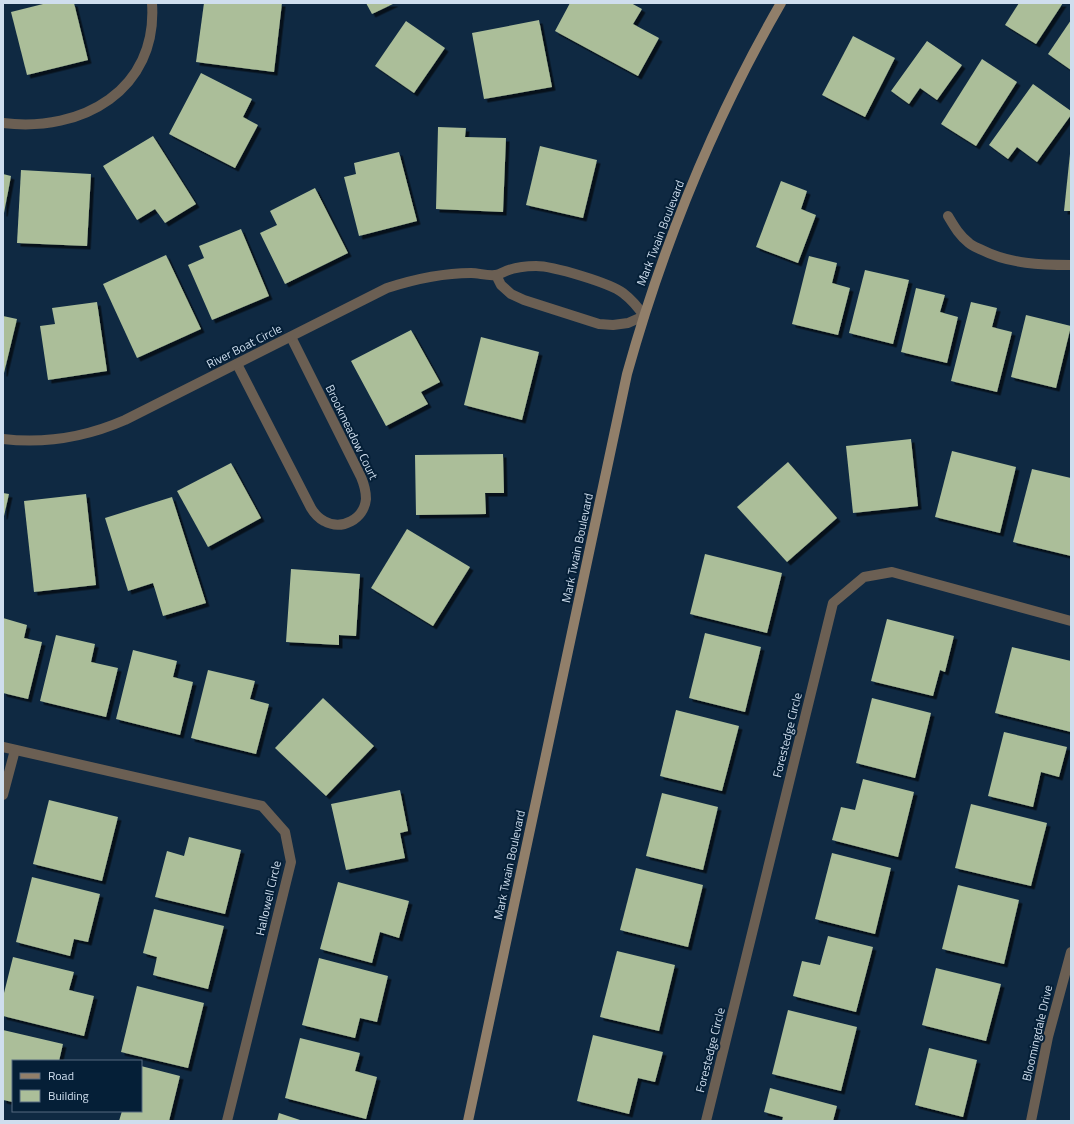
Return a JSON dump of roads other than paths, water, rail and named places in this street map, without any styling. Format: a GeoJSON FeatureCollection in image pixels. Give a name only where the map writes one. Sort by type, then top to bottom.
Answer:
{"type":"FeatureCollection","features":[{"type":"Feature","properties":{"kind":"street"},"geometry":{"type":"LineString","coordinates":[[3,123],[35,124],[58,121],[95,109],[112,99],[126,85],[145,54],[153,22],[152,3]]}},
{"type":"Feature","properties":{"kind":"street","name":"Mark Twain Boulevard"},"geometry":{"type":"LineString","coordinates":[[468,1121],[626,381],[644,316],[672,234],[706,154],[752,56],[781,3]]}},
{"type":"Feature","properties":{"kind":"street"},"geometry":{"type":"LineString","coordinates":[[948,216],[958,232],[970,244],[987,252],[1006,259],[1026,263],[1071,265]]}},
{"type":"Feature","properties":{"kind":"street","name":"River Boat Circle"},"geometry":{"type":"LineString","coordinates":[[3,439],[40,441],[61,439],[84,435],[106,428],[125,420],[387,288],[426,276],[449,273],[496,275],[507,270],[522,267],[551,267],[610,286],[622,293],[634,303],[644,316]]}},
{"type":"Feature","properties":{"kind":"street"},"geometry":{"type":"LineString","coordinates":[[496,275],[501,285],[511,294],[524,300],[599,324],[613,325],[628,323],[644,316]]}},
{"type":"Feature","properties":{"kind":"street","name":"Brookmeadow Court"},"geometry":{"type":"LineString","coordinates":[[237,364],[316,516],[324,522],[336,525],[347,524],[356,519],[363,510],[366,499],[365,488],[361,477],[291,337]]}},
{"type":"Feature","properties":{"kind":"street","name":"Forestedge Circle"},"geometry":{"type":"LineString","coordinates":[[706,1121],[833,603],[864,578],[892,572],[1071,621]]}},
{"type":"Feature","properties":{"kind":"street","name":"Hallowell Circle"},"geometry":{"type":"LineString","coordinates":[[3,747],[262,806],[285,832],[291,862],[228,1121]]}},
{"type":"Feature","properties":{"kind":"street"},"geometry":{"type":"LineString","coordinates":[[3,795],[15,750]]}},
{"type":"Feature","properties":{"kind":"street","name":"Bloomingdale Drive"},"geometry":{"type":"LineString","coordinates":[[1031,1121],[1048,1037],[1071,952]]}}]}
